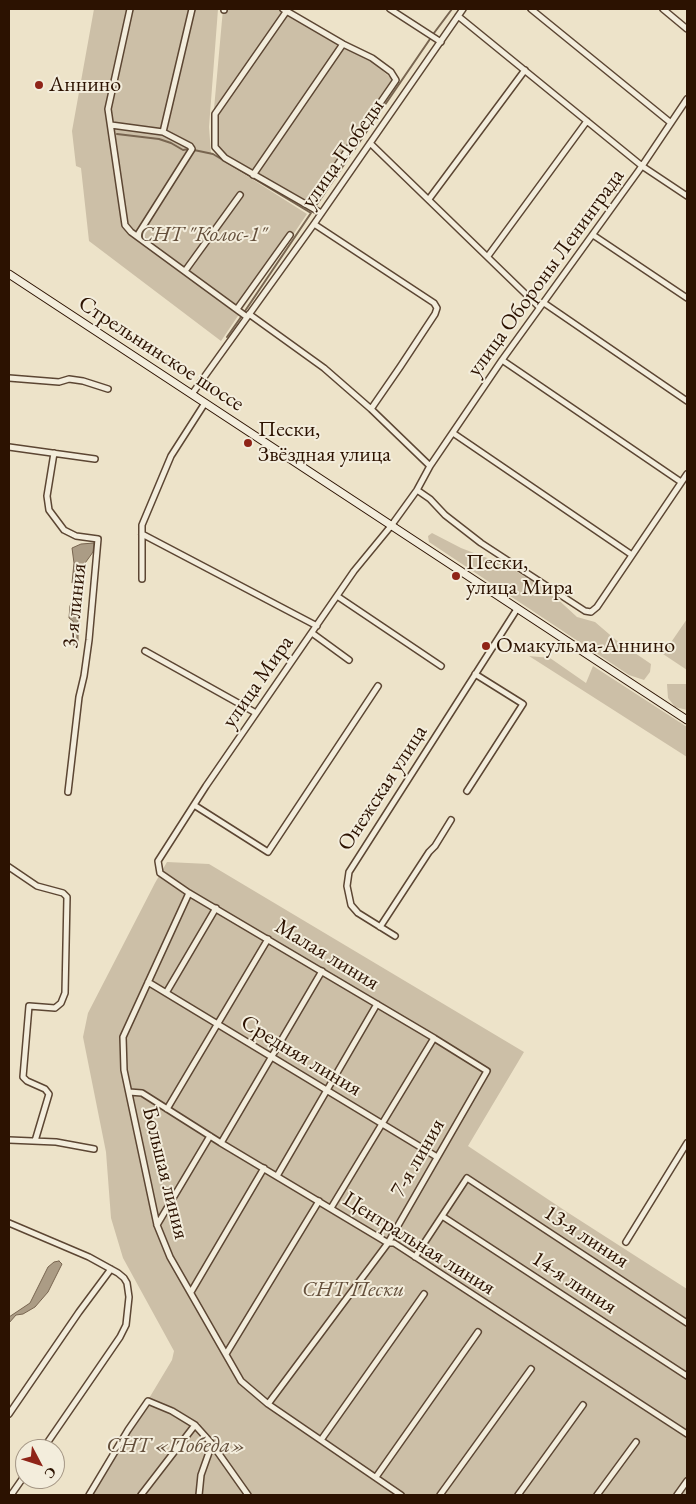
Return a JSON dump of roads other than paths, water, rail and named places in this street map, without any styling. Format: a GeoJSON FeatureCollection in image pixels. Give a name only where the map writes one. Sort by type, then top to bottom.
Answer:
{"type":"FeatureCollection","features":[{"type":"Feature","properties":{"kind":"main road","name":"Стрельнинское шоссе"},"geometry":{"type":"LineString","coordinates":[[9,274],[687,720]]}},
{"type":"Feature","properties":{"kind":"street"},"geometry":{"type":"LineString","coordinates":[[130,9],[108,109],[125,225],[137,236],[237,309],[324,368],[430,466]]}},
{"type":"Feature","properties":{"kind":"street"},"geometry":{"type":"LineString","coordinates":[[163,132],[192,9]]}},
{"type":"Feature","properties":{"kind":"street"},"geometry":{"type":"LineString","coordinates":[[390,9],[440,42]]}},
{"type":"Feature","properties":{"kind":"street","name":"улица Победы"},"geometry":{"type":"LineString","coordinates":[[192,394],[314,224],[463,9]]}},
{"type":"Feature","properties":{"kind":"street"},"geometry":{"type":"LineString","coordinates":[[531,9],[671,123]]}},
{"type":"Feature","properties":{"kind":"street"},"geometry":{"type":"LineString","coordinates":[[663,9],[687,29]]}},
{"type":"Feature","properties":{"kind":"street"},"geometry":{"type":"LineString","coordinates":[[309,206],[396,80],[391,72],[372,58],[343,44],[284,10],[215,114],[215,147],[225,158],[321,213]]}},
{"type":"Feature","properties":{"kind":"street"},"geometry":{"type":"LineString","coordinates":[[458,16],[642,166],[687,196]]}},
{"type":"Feature","properties":{"kind":"street"},"geometry":{"type":"LineString","coordinates":[[253,175],[343,44]]}},
{"type":"Feature","properties":{"kind":"street"},"geometry":{"type":"LineString","coordinates":[[429,199],[525,70]]}},
{"type":"Feature","properties":{"kind":"street","name":"улица Обороны Ленинграда"},"geometry":{"type":"LineString","coordinates":[[417,490],[430,466],[502,360],[642,166],[687,99]]}},
{"type":"Feature","properties":{"kind":"street"},"geometry":{"type":"LineString","coordinates":[[488,256],[587,121]]}},
{"type":"Feature","properties":{"kind":"street"},"geometry":{"type":"LineString","coordinates":[[111,126],[163,132],[190,146],[192,149],[137,236]]}},
{"type":"Feature","properties":{"kind":"street"},"geometry":{"type":"LineString","coordinates":[[370,143],[542,305],[687,401]]}},
{"type":"Feature","properties":{"kind":"street"},"geometry":{"type":"LineString","coordinates":[[185,271],[240,196]]}},
{"type":"Feature","properties":{"kind":"street"},"geometry":{"type":"LineString","coordinates":[[314,224],[434,303],[436,308],[435,314],[371,410]]}},
{"type":"Feature","properties":{"kind":"street"},"geometry":{"type":"LineString","coordinates":[[237,309],[290,234]]}},
{"type":"Feature","properties":{"kind":"street"},"geometry":{"type":"LineString","coordinates":[[593,235],[687,298]]}},
{"type":"Feature","properties":{"kind":"street"},"geometry":{"type":"LineString","coordinates":[[502,360],[681,482]]}},
{"type":"Feature","properties":{"kind":"street"},"geometry":{"type":"LineString","coordinates":[[9,378],[60,382],[68,380],[83,381],[108,389]]}},
{"type":"Feature","properties":{"kind":"street"},"geometry":{"type":"LineString","coordinates":[[142,579],[142,534],[145,517],[171,456],[205,403]]}},
{"type":"Feature","properties":{"kind":"street"},"geometry":{"type":"LineString","coordinates":[[453,433],[632,555]]}},
{"type":"Feature","properties":{"kind":"street"},"geometry":{"type":"LineString","coordinates":[[9,447],[95,459]]}},
{"type":"Feature","properties":{"kind":"street","name":"3-я линия"},"geometry":{"type":"LineString","coordinates":[[54,453],[47,496],[48,510],[64,530],[76,536],[98,539],[89,640],[84,676],[78,696],[68,792]]}},
{"type":"Feature","properties":{"kind":"street"},"geometry":{"type":"LineString","coordinates":[[417,490],[430,499],[445,515],[482,543],[585,611],[591,612],[687,474]]}},
{"type":"Feature","properties":{"kind":"street","name":"улица Мира"},"geometry":{"type":"LineString","coordinates":[[158,861],[256,713],[354,571],[393,527],[417,490]]}},
{"type":"Feature","properties":{"kind":"street"},"geometry":{"type":"LineString","coordinates":[[142,534],[317,626]]}},
{"type":"Feature","properties":{"kind":"street"},"geometry":{"type":"LineString","coordinates":[[337,596],[441,666]]}},
{"type":"Feature","properties":{"kind":"street","name":"Онежская улица"},"geometry":{"type":"LineString","coordinates":[[395,936],[358,913],[350,905],[347,886],[349,872],[517,608]]}},
{"type":"Feature","properties":{"kind":"street"},"geometry":{"type":"LineString","coordinates":[[312,633],[349,660]]}},
{"type":"Feature","properties":{"kind":"street"},"geometry":{"type":"LineString","coordinates":[[145,651],[256,713]]}},
{"type":"Feature","properties":{"kind":"street"},"geometry":{"type":"LineString","coordinates":[[467,791],[523,704],[475,674]]}},
{"type":"Feature","properties":{"kind":"street"},"geometry":{"type":"LineString","coordinates":[[194,805],[268,852],[378,686]]}},
{"type":"Feature","properties":{"kind":"street"},"geometry":{"type":"LineString","coordinates":[[380,928],[451,820]]}},
{"type":"Feature","properties":{"kind":"street","name":"Малая линия"},"geometry":{"type":"LineString","coordinates":[[158,861],[160,873],[189,893],[487,1071]]}},
{"type":"Feature","properties":{"kind":"street"},"geometry":{"type":"LineString","coordinates":[[9,867],[36,886],[64,893],[67,898],[65,993],[62,1004],[55,1008],[29,1006],[23,1077],[27,1081],[45,1089],[49,1094],[35,1141]]}},
{"type":"Feature","properties":{"kind":"street","name":"Большая линия"},"geometry":{"type":"LineString","coordinates":[[189,893],[123,1037],[124,1070],[157,1225],[170,1257],[241,1381],[268,1404],[401,1495]]}},
{"type":"Feature","properties":{"kind":"street"},"geometry":{"type":"LineString","coordinates":[[166,993],[216,908]]}},
{"type":"Feature","properties":{"kind":"street"},"geometry":{"type":"LineString","coordinates":[[167,1109],[268,939]]}},
{"type":"Feature","properties":{"kind":"street"},"geometry":{"type":"LineString","coordinates":[[221,1143],[322,971]]}},
{"type":"Feature","properties":{"kind":"street","name":"Средняя линия"},"geometry":{"type":"LineString","coordinates":[[148,982],[437,1157]]}},
{"type":"Feature","properties":{"kind":"street"},"geometry":{"type":"LineString","coordinates":[[277,1176],[377,1004]]}},
{"type":"Feature","properties":{"kind":"street"},"geometry":{"type":"LineString","coordinates":[[331,1208],[434,1038]]}},
{"type":"Feature","properties":{"kind":"street","name":"7-я линия"},"geometry":{"type":"LineString","coordinates":[[268,1404],[388,1243],[487,1071]]}},
{"type":"Feature","properties":{"kind":"street","name":"Центральная линия"},"geometry":{"type":"LineString","coordinates":[[129,1092],[142,1093],[221,1143],[388,1243],[394,1244],[687,1434]]}},
{"type":"Feature","properties":{"kind":"street"},"geometry":{"type":"LineString","coordinates":[[157,1225],[210,1136]]}},
{"type":"Feature","properties":{"kind":"street"},"geometry":{"type":"LineString","coordinates":[[9,1140],[56,1142],[94,1149]]}},
{"type":"Feature","properties":{"kind":"street"},"geometry":{"type":"LineString","coordinates":[[626,1242],[687,1143]]}},
{"type":"Feature","properties":{"kind":"street"},"geometry":{"type":"LineString","coordinates":[[190,1292],[264,1168]]}},
{"type":"Feature","properties":{"kind":"street","name":"13-я линия"},"geometry":{"type":"LineString","coordinates":[[442,1216],[467,1178],[687,1323]]}},
{"type":"Feature","properties":{"kind":"street"},"geometry":{"type":"LineString","coordinates":[[226,1354],[319,1201]]}},
{"type":"Feature","properties":{"kind":"street"},"geometry":{"type":"LineString","coordinates":[[415,1257],[442,1216]]}},
{"type":"Feature","properties":{"kind":"street","name":"14-я линия"},"geometry":{"type":"LineString","coordinates":[[442,1216],[687,1376]]}},
{"type":"Feature","properties":{"kind":"street"},"geometry":{"type":"LineString","coordinates":[[9,1223],[89,1257],[111,1269],[124,1278],[127,1283],[129,1297],[126,1325],[120,1337],[50,1439]]}},
{"type":"Feature","properties":{"kind":"street"},"geometry":{"type":"LineString","coordinates":[[9,1414],[111,1269]]}},
{"type":"Feature","properties":{"kind":"street"},"geometry":{"type":"LineString","coordinates":[[321,1440],[424,1294]]}},
{"type":"Feature","properties":{"kind":"street"},"geometry":{"type":"LineString","coordinates":[[376,1477],[478,1332]]}},
{"type":"Feature","properties":{"kind":"street"},"geometry":{"type":"LineString","coordinates":[[440,1495],[531,1369]]}},
{"type":"Feature","properties":{"kind":"street"},"geometry":{"type":"LineString","coordinates":[[89,1495],[148,1400],[196,1425],[212,1444],[248,1495]]}},
{"type":"Feature","properties":{"kind":"street"},"geometry":{"type":"LineString","coordinates":[[518,1495],[583,1405]]}},
{"type":"Feature","properties":{"kind":"street"},"geometry":{"type":"LineString","coordinates":[[141,1495],[196,1425]]}},
{"type":"Feature","properties":{"kind":"street"},"geometry":{"type":"LineString","coordinates":[[597,1495],[636,1442]]}},
{"type":"Feature","properties":{"kind":"street"},"geometry":{"type":"LineString","coordinates":[[199,1495],[201,1475],[212,1444]]}},
{"type":"Feature","properties":{"kind":"street"},"geometry":{"type":"LineString","coordinates":[[677,1495],[687,1481]]}},
{"type":"Feature","properties":{"kind":"waterway"},"geometry":{"type":"LineString","coordinates":[[434,33],[452,9]]}},
{"type":"Feature","properties":{"kind":"waterway"},"geometry":{"type":"LineString","coordinates":[[315,207],[430,39]]}},
{"type":"Feature","properties":{"kind":"waterway"},"geometry":{"type":"LineString","coordinates":[[117,134],[159,139],[183,150],[189,149]]}},
{"type":"Feature","properties":{"kind":"waterway"},"geometry":{"type":"LineString","coordinates":[[194,150],[213,154],[311,213],[245,311]]}},
{"type":"Feature","properties":{"kind":"waterway"},"geometry":{"type":"LineString","coordinates":[[227,337],[241,317]]}},
{"type":"Feature","properties":{"kind":"place","name":"Аннино"},"geometry":{"type":"Point","coordinates":[39,85]}},
{"type":"Feature","properties":{"kind":"place","name":"Пески, Звёздная улица"},"geometry":{"type":"Point","coordinates":[248,443]}},
{"type":"Feature","properties":{"kind":"place","name":"Пески, улица Мира"},"geometry":{"type":"Point","coordinates":[456,576]}},
{"type":"Feature","properties":{"kind":"place","name":"Омакульма-Аннино"},"geometry":{"type":"Point","coordinates":[486,646]}},
{"type":"Feature","properties":{"kind":"park label","name":"СНТ \"Колос-1\""},"geometry":{"type":"Point","coordinates":[203,235]}},
{"type":"Feature","properties":{"kind":"park label","name":"СНТ Пески"},"geometry":{"type":"Point","coordinates":[353,1290]}},
{"type":"Feature","properties":{"kind":"park label","name":"СНТ «Победа»"},"geometry":{"type":"Point","coordinates":[176,1446]}}]}
